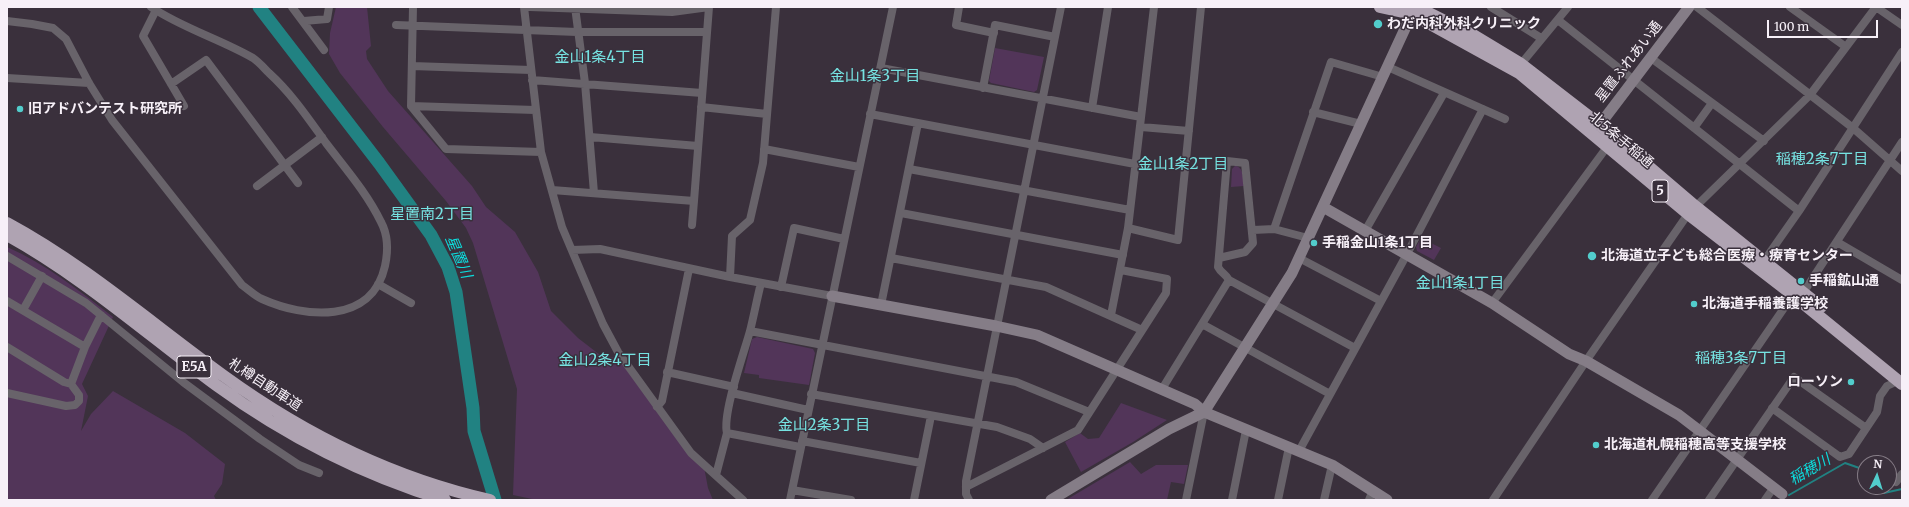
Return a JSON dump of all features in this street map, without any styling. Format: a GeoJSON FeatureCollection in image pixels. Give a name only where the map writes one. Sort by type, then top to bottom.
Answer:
{"type":"FeatureCollection","features":[{"type":"Feature","properties":{"kind":"highway","name":"北5条手稲通"},"geometry":{"type":"LineString","coordinates":[[1380,7],[1415,9],[1473,35],[1521,64],[1596,130],[1692,210],[1798,294],[1901,380]]}},
{"type":"Feature","properties":{"kind":"highway","name":"北5条手稲通"},"geometry":{"type":"LineString","coordinates":[[1415,9],[1519,73],[1596,130],[1607,147],[1764,261],[1798,294]]}},
{"type":"Feature","properties":{"kind":"highway","name":"札樽自動車道"},"geometry":{"type":"LineString","coordinates":[[7,223],[40,241],[85,271],[224,376],[307,430],[350,452],[421,481],[490,500]]}},
{"type":"Feature","properties":{"kind":"highway","name":"札樽自動車道"},"geometry":{"type":"LineString","coordinates":[[7,235],[35,251],[79,280],[217,386],[302,440],[391,482],[446,500]]}},
{"type":"Feature","properties":{"kind":"street"},"geometry":{"type":"LineString","coordinates":[[292,7],[304,21],[324,50]]}},
{"type":"Feature","properties":{"kind":"street"},"geometry":{"type":"LineString","coordinates":[[304,21],[327,19],[329,7]]}},
{"type":"Feature","properties":{"kind":"street"},"geometry":{"type":"LineString","coordinates":[[413,7],[411,106],[446,149],[541,152]]}},
{"type":"Feature","properties":{"kind":"street"},"geometry":{"type":"LineString","coordinates":[[524,7],[541,152],[562,227],[603,324],[618,352],[691,453],[743,500]]}},
{"type":"Feature","properties":{"kind":"street"},"geometry":{"type":"LineString","coordinates":[[530,7],[672,12],[709,7],[692,225]]}},
{"type":"Feature","properties":{"kind":"street"},"geometry":{"type":"LineString","coordinates":[[730,277],[732,236],[750,220],[763,163],[776,7]]}},
{"type":"Feature","properties":{"kind":"street"},"geometry":{"type":"LineString","coordinates":[[790,500],[893,7]]}},
{"type":"Feature","properties":{"kind":"street"},"geometry":{"type":"LineString","coordinates":[[959,7],[956,25],[994,33]]}},
{"type":"Feature","properties":{"kind":"street"},"geometry":{"type":"LineString","coordinates":[[969,500],[966,494],[966,487],[977,424],[1032,144],[1061,7]]}},
{"type":"Feature","properties":{"kind":"street"},"geometry":{"type":"LineString","coordinates":[[1092,108],[1108,7]]}},
{"type":"Feature","properties":{"kind":"street"},"geometry":{"type":"LineString","coordinates":[[1111,315],[1128,228],[1154,7]]}},
{"type":"Feature","properties":{"kind":"street"},"geometry":{"type":"LineString","coordinates":[[1128,228],[1178,240],[1201,7]]}},
{"type":"Feature","properties":{"kind":"street"},"geometry":{"type":"LineString","coordinates":[[1490,7],[1500,10],[1541,38]]}},
{"type":"Feature","properties":{"kind":"street"},"geometry":{"type":"LineString","coordinates":[[1521,64],[1568,7]]}},
{"type":"Feature","properties":{"kind":"street","name":"星置ふれあい通"},"geometry":{"type":"LineString","coordinates":[[1596,130],[1689,7]]}},
{"type":"Feature","properties":{"kind":"street"},"geometry":{"type":"LineString","coordinates":[[1696,7],[1853,128],[1902,171]]}},
{"type":"Feature","properties":{"kind":"street"},"geometry":{"type":"LineString","coordinates":[[1790,7],[1846,47]]}},
{"type":"Feature","properties":{"kind":"street"},"geometry":{"type":"LineString","coordinates":[[1493,500],[1586,361],[1692,210],[1740,165],[1810,95],[1876,7],[1902,25]]}},
{"type":"Feature","properties":{"kind":"street"},"geometry":{"type":"LineString","coordinates":[[575,8],[585,83],[594,193]]}},
{"type":"Feature","properties":{"kind":"street"},"geometry":{"type":"LineString","coordinates":[[7,22],[32,24],[53,28],[66,39],[89,83],[112,120],[242,285],[260,298],[293,309],[329,313],[343,311],[358,304],[382,278],[387,256],[386,236],[382,223],[368,200],[302,107],[255,59],[153,9],[143,36],[184,106]]}},
{"type":"Feature","properties":{"kind":"street"},"geometry":{"type":"LineString","coordinates":[[1186,500],[1204,412],[1273,305],[1299,258],[1415,9]]}},
{"type":"Feature","properties":{"kind":"street"},"geometry":{"type":"LineString","coordinates":[[1558,20],[1799,211]]}},
{"type":"Feature","properties":{"kind":"street"},"geometry":{"type":"LineString","coordinates":[[396,25],[577,32],[707,32]]}},
{"type":"Feature","properties":{"kind":"street"},"geometry":{"type":"LineString","coordinates":[[984,88],[995,25],[1055,37]]}},
{"type":"Feature","properties":{"kind":"street"},"geometry":{"type":"LineString","coordinates":[[1764,261],[1799,211],[1902,52]]}},
{"type":"Feature","properties":{"kind":"street"},"geometry":{"type":"LineString","coordinates":[[1651,58],[1764,141]]}},
{"type":"Feature","properties":{"kind":"street"},"geometry":{"type":"LineString","coordinates":[[171,84],[206,60],[298,182]]}},
{"type":"Feature","properties":{"kind":"street"},"geometry":{"type":"LineString","coordinates":[[1274,229],[1331,62],[1386,72],[1444,93],[1505,119]]}},
{"type":"Feature","properties":{"kind":"street"},"geometry":{"type":"LineString","coordinates":[[412,66],[531,70]]}},
{"type":"Feature","properties":{"kind":"street"},"geometry":{"type":"LineString","coordinates":[[881,68],[1141,117]]}},
{"type":"Feature","properties":{"kind":"street"},"geometry":{"type":"LineString","coordinates":[[7,78],[89,83]]}},
{"type":"Feature","properties":{"kind":"street"},"geometry":{"type":"LineString","coordinates":[[532,80],[702,93]]}},
{"type":"Feature","properties":{"kind":"street"},"geometry":{"type":"LineString","coordinates":[[1365,231],[1444,93]]}},
{"type":"Feature","properties":{"kind":"street"},"geometry":{"type":"LineString","coordinates":[[1694,128],[1712,103]]}},
{"type":"Feature","properties":{"kind":"street"},"geometry":{"type":"LineString","coordinates":[[411,106],[535,110]]}},
{"type":"Feature","properties":{"kind":"street"},"geometry":{"type":"LineString","coordinates":[[701,107],[767,114]]}},
{"type":"Feature","properties":{"kind":"street"},"geometry":{"type":"LineString","coordinates":[[1278,500],[1294,449],[1330,394],[1407,254],[1483,109]]}},
{"type":"Feature","properties":{"kind":"street"},"geometry":{"type":"LineString","coordinates":[[1313,112],[1361,124]]}},
{"type":"Feature","properties":{"kind":"street"},"geometry":{"type":"LineString","coordinates":[[870,114],[1135,164]]}},
{"type":"Feature","properties":{"kind":"street"},"geometry":{"type":"LineString","coordinates":[[881,305],[918,124]]}},
{"type":"Feature","properties":{"kind":"street"},"geometry":{"type":"LineString","coordinates":[[1141,126],[1189,131]]}},
{"type":"Feature","properties":{"kind":"street"},"geometry":{"type":"LineString","coordinates":[[257,186],[322,137]]}},
{"type":"Feature","properties":{"kind":"street"},"geometry":{"type":"LineString","coordinates":[[590,137],[698,146]]}},
{"type":"Feature","properties":{"kind":"street"},"geometry":{"type":"LineString","coordinates":[[1652,500],[1699,430],[1837,242],[1902,142]]}},
{"type":"Feature","properties":{"kind":"street"},"geometry":{"type":"LineString","coordinates":[[1492,302],[1607,147]]}},
{"type":"Feature","properties":{"kind":"street"},"geometry":{"type":"LineString","coordinates":[[764,149],[859,167]]}},
{"type":"Feature","properties":{"kind":"street"},"geometry":{"type":"LineString","coordinates":[[1218,258],[1245,252],[1253,243],[1253,230],[1245,163],[1227,161],[1218,258],[1218,267],[1220,272],[1227,276],[1229,280],[1273,305],[1355,348]]}},
{"type":"Feature","properties":{"kind":"street"},"geometry":{"type":"LineString","coordinates":[[909,169],[1130,210]]}},
{"type":"Feature","properties":{"kind":"street"},"geometry":{"type":"LineString","coordinates":[[552,190],[694,201]]}},
{"type":"Feature","properties":{"kind":"street"},"geometry":{"type":"LineString","coordinates":[[1323,207],[1492,302],[1569,354],[1586,361],[1679,415],[1781,494]]}},
{"type":"Feature","properties":{"kind":"street"},"geometry":{"type":"LineString","coordinates":[[900,213],[1123,255]]}},
{"type":"Feature","properties":{"kind":"street"},"geometry":{"type":"LineString","coordinates":[[781,287],[794,228],[844,239]]}},
{"type":"Feature","properties":{"kind":"street"},"geometry":{"type":"LineString","coordinates":[[1253,230],[1274,229],[1308,238]]}},
{"type":"Feature","properties":{"kind":"street"},"geometry":{"type":"LineString","coordinates":[[1837,242],[1900,279],[1902,270]]}},
{"type":"Feature","properties":{"kind":"street"},"geometry":{"type":"LineString","coordinates":[[572,250],[600,249],[730,277],[996,326],[1037,335],[1196,404],[1204,412],[1332,465],[1371,495],[1387,500]]}},
{"type":"Feature","properties":{"kind":"street"},"geometry":{"type":"LineString","coordinates":[[7,256],[86,302],[183,382],[260,439],[299,464],[319,473]]}},
{"type":"Feature","properties":{"kind":"street"},"geometry":{"type":"LineString","coordinates":[[891,258],[1046,287],[1142,330]]}},
{"type":"Feature","properties":{"kind":"street"},"geometry":{"type":"LineString","coordinates":[[1299,258],[1381,301]]}},
{"type":"Feature","properties":{"kind":"street"},"geometry":{"type":"LineString","coordinates":[[657,408],[662,400],[689,268]]}},
{"type":"Feature","properties":{"kind":"street"},"geometry":{"type":"LineString","coordinates":[[966,487],[1078,430],[1166,293],[1168,279],[1121,270]]}},
{"type":"Feature","properties":{"kind":"street"},"geometry":{"type":"LineString","coordinates":[[23,310],[42,276]]}},
{"type":"Feature","properties":{"kind":"street"},"geometry":{"type":"LineString","coordinates":[[1162,389],[1229,280]]}},
{"type":"Feature","properties":{"kind":"street"},"geometry":{"type":"LineString","coordinates":[[716,475],[727,433],[725,427],[733,390],[750,331],[761,283]]}},
{"type":"Feature","properties":{"kind":"street"},"geometry":{"type":"LineString","coordinates":[[378,284],[412,303]]}},
{"type":"Feature","properties":{"kind":"street"},"geometry":{"type":"LineString","coordinates":[[7,300],[86,347]]}},
{"type":"Feature","properties":{"kind":"street"},"geometry":{"type":"LineString","coordinates":[[71,384],[101,314]]}},
{"type":"Feature","properties":{"kind":"street"},"geometry":{"type":"LineString","coordinates":[[1202,324],[1245,349],[1330,394]]}},
{"type":"Feature","properties":{"kind":"street"},"geometry":{"type":"LineString","coordinates":[[750,331],[1016,382],[1089,412]]}},
{"type":"Feature","properties":{"kind":"street"},"geometry":{"type":"LineString","coordinates":[[7,347],[64,382],[71,384],[79,395],[79,401],[75,405],[66,406],[7,393]]}},
{"type":"Feature","properties":{"kind":"street"},"geometry":{"type":"LineString","coordinates":[[667,372],[808,410]]}},
{"type":"Feature","properties":{"kind":"street"},"geometry":{"type":"LineString","coordinates":[[1709,500],[1794,377],[1866,428]]}},
{"type":"Feature","properties":{"kind":"street"},"geometry":{"type":"LineString","coordinates":[[1772,408],[1840,457],[1849,454],[1877,412],[1880,396],[1887,386],[1901,380]]}},
{"type":"Feature","properties":{"kind":"street"},"geometry":{"type":"LineString","coordinates":[[811,394],[1004,430],[1030,440],[1043,448]]}},
{"type":"Feature","properties":{"kind":"street"},"geometry":{"type":"LineString","coordinates":[[1051,500],[1169,429],[1204,412]]}},
{"type":"Feature","properties":{"kind":"street"},"geometry":{"type":"LineString","coordinates":[[914,500],[931,416]]}},
{"type":"Feature","properties":{"kind":"street"},"geometry":{"type":"LineString","coordinates":[[1232,500],[1246,430]]}},
{"type":"Feature","properties":{"kind":"street"},"geometry":{"type":"LineString","coordinates":[[727,433],[921,463]]}},
{"type":"Feature","properties":{"kind":"street"},"geometry":{"type":"LineString","coordinates":[[1324,500],[1332,465]]}},
{"type":"Feature","properties":{"kind":"street"},"geometry":{"type":"LineString","coordinates":[[792,490],[851,500]]}},
{"type":"Feature","properties":{"kind":"street"},"geometry":{"type":"LineString","coordinates":[[1765,500],[1781,494]]}},
{"type":"Feature","properties":{"kind":"shaded area"},"geometry":{"type":"Polygon","coordinates":[[[336,7],[367,7],[371,46],[366,51],[367,59],[388,91],[472,186],[486,207],[515,232],[538,272],[551,311],[578,338],[604,358],[619,357],[704,467],[708,488],[713,500],[537,500],[513,495],[517,389],[473,243],[466,228],[446,201],[383,127],[340,73],[329,54],[330,33],[336,7]]]}},
{"type":"Feature","properties":{"kind":"shaded area"},"geometry":{"type":"Polygon","coordinates":[[[995,48],[1044,57],[1037,90],[1034,92],[991,83],[989,81],[995,48]]]}},
{"type":"Feature","properties":{"kind":"shaded area"},"geometry":{"type":"Polygon","coordinates":[[[1235,166],[1240,168],[1242,171],[1244,186],[1231,187],[1232,169],[1235,166]]]}},
{"type":"Feature","properties":{"kind":"shaded area"},"geometry":{"type":"Polygon","coordinates":[[[1421,238],[1441,248],[1434,260],[1417,251],[1416,247],[1421,238]]]}},
{"type":"Feature","properties":{"kind":"shaded area"},"geometry":{"type":"Polygon","coordinates":[[[7,247],[49,270],[113,317],[82,384],[88,396],[81,431],[91,414],[113,391],[185,433],[225,464],[222,484],[214,496],[216,500],[7,500],[7,247]]]}},
{"type":"Feature","properties":{"kind":"shaded area"},"geometry":{"type":"Polygon","coordinates":[[[757,337],[813,349],[815,353],[809,385],[759,378],[759,375],[744,373],[752,339],[757,337]]]}},
{"type":"Feature","properties":{"kind":"shaded area"},"geometry":{"type":"Polygon","coordinates":[[[1121,403],[1167,420],[1133,442],[1081,472],[1065,442],[1080,433],[1088,439],[1099,438],[1121,403]]]}},
{"type":"Feature","properties":{"kind":"shaded area"},"geometry":{"type":"Polygon","coordinates":[[[1130,462],[1141,474],[1156,465],[1188,465],[1184,484],[1171,482],[1167,500],[1066,500],[1130,462]]]}},
{"type":"Feature","properties":{"kind":"waterway","name":"星置川"},"geometry":{"type":"LineString","coordinates":[[259,7],[379,163],[431,235],[448,267],[456,292],[473,408],[474,431],[495,500]]}},
{"type":"Feature","properties":{"kind":"waterway","name":"稲穂川"},"geometry":{"type":"LineString","coordinates":[[1789,495],[1845,463],[1857,467]]}},
{"type":"Feature","properties":{"kind":"waterway","name":"稲穂川"},"geometry":{"type":"LineString","coordinates":[[1897,490],[1902,489]]}},
{"type":"Feature","properties":{"kind":"place","name":"わだ内科外科クリニック"},"geometry":{"type":"Point","coordinates":[1378,24]}},
{"type":"Feature","properties":{"kind":"place","name":"旧アドバンテスト研究所"},"geometry":{"type":"Point","coordinates":[20,109]}},
{"type":"Feature","properties":{"kind":"place","name":"手稲金山1条1丁目"},"geometry":{"type":"Point","coordinates":[1314,243]}},
{"type":"Feature","properties":{"kind":"place","name":"北海道立子ども総合医療・療育センター"},"geometry":{"type":"Point","coordinates":[1592,256]}},
{"type":"Feature","properties":{"kind":"place","name":"手稲鉱山通"},"geometry":{"type":"Point","coordinates":[1801,281]}},
{"type":"Feature","properties":{"kind":"place","name":"北海道手稲養護学校"},"geometry":{"type":"Point","coordinates":[1694,304]}},
{"type":"Feature","properties":{"kind":"place","name":"ローソン"},"geometry":{"type":"Point","coordinates":[1851,382]}},
{"type":"Feature","properties":{"kind":"place","name":"北海道札幌稲穂高等支援学校"},"geometry":{"type":"Point","coordinates":[1596,445]}},
{"type":"Feature","properties":{"kind":"district","name":"金山1条4丁目"},"geometry":{"type":"Point","coordinates":[600,58]}},
{"type":"Feature","properties":{"kind":"district","name":"金山1条3丁目"},"geometry":{"type":"Point","coordinates":[875,77]}},
{"type":"Feature","properties":{"kind":"district","name":"稲穂2条7丁目"},"geometry":{"type":"Point","coordinates":[1822,160]}},
{"type":"Feature","properties":{"kind":"district","name":"金山1条2丁目"},"geometry":{"type":"Point","coordinates":[1183,165]}},
{"type":"Feature","properties":{"kind":"district","name":"星置南2丁目"},"geometry":{"type":"Point","coordinates":[432,215]}},
{"type":"Feature","properties":{"kind":"district","name":"金山1条1丁目"},"geometry":{"type":"Point","coordinates":[1460,284]}},
{"type":"Feature","properties":{"kind":"district","name":"稲穂3条7丁目"},"geometry":{"type":"Point","coordinates":[1741,359]}},
{"type":"Feature","properties":{"kind":"district","name":"金山2条4丁目"},"geometry":{"type":"Point","coordinates":[605,361]}},
{"type":"Feature","properties":{"kind":"district","name":"金山2条3丁目"},"geometry":{"type":"Point","coordinates":[824,426]}}]}
